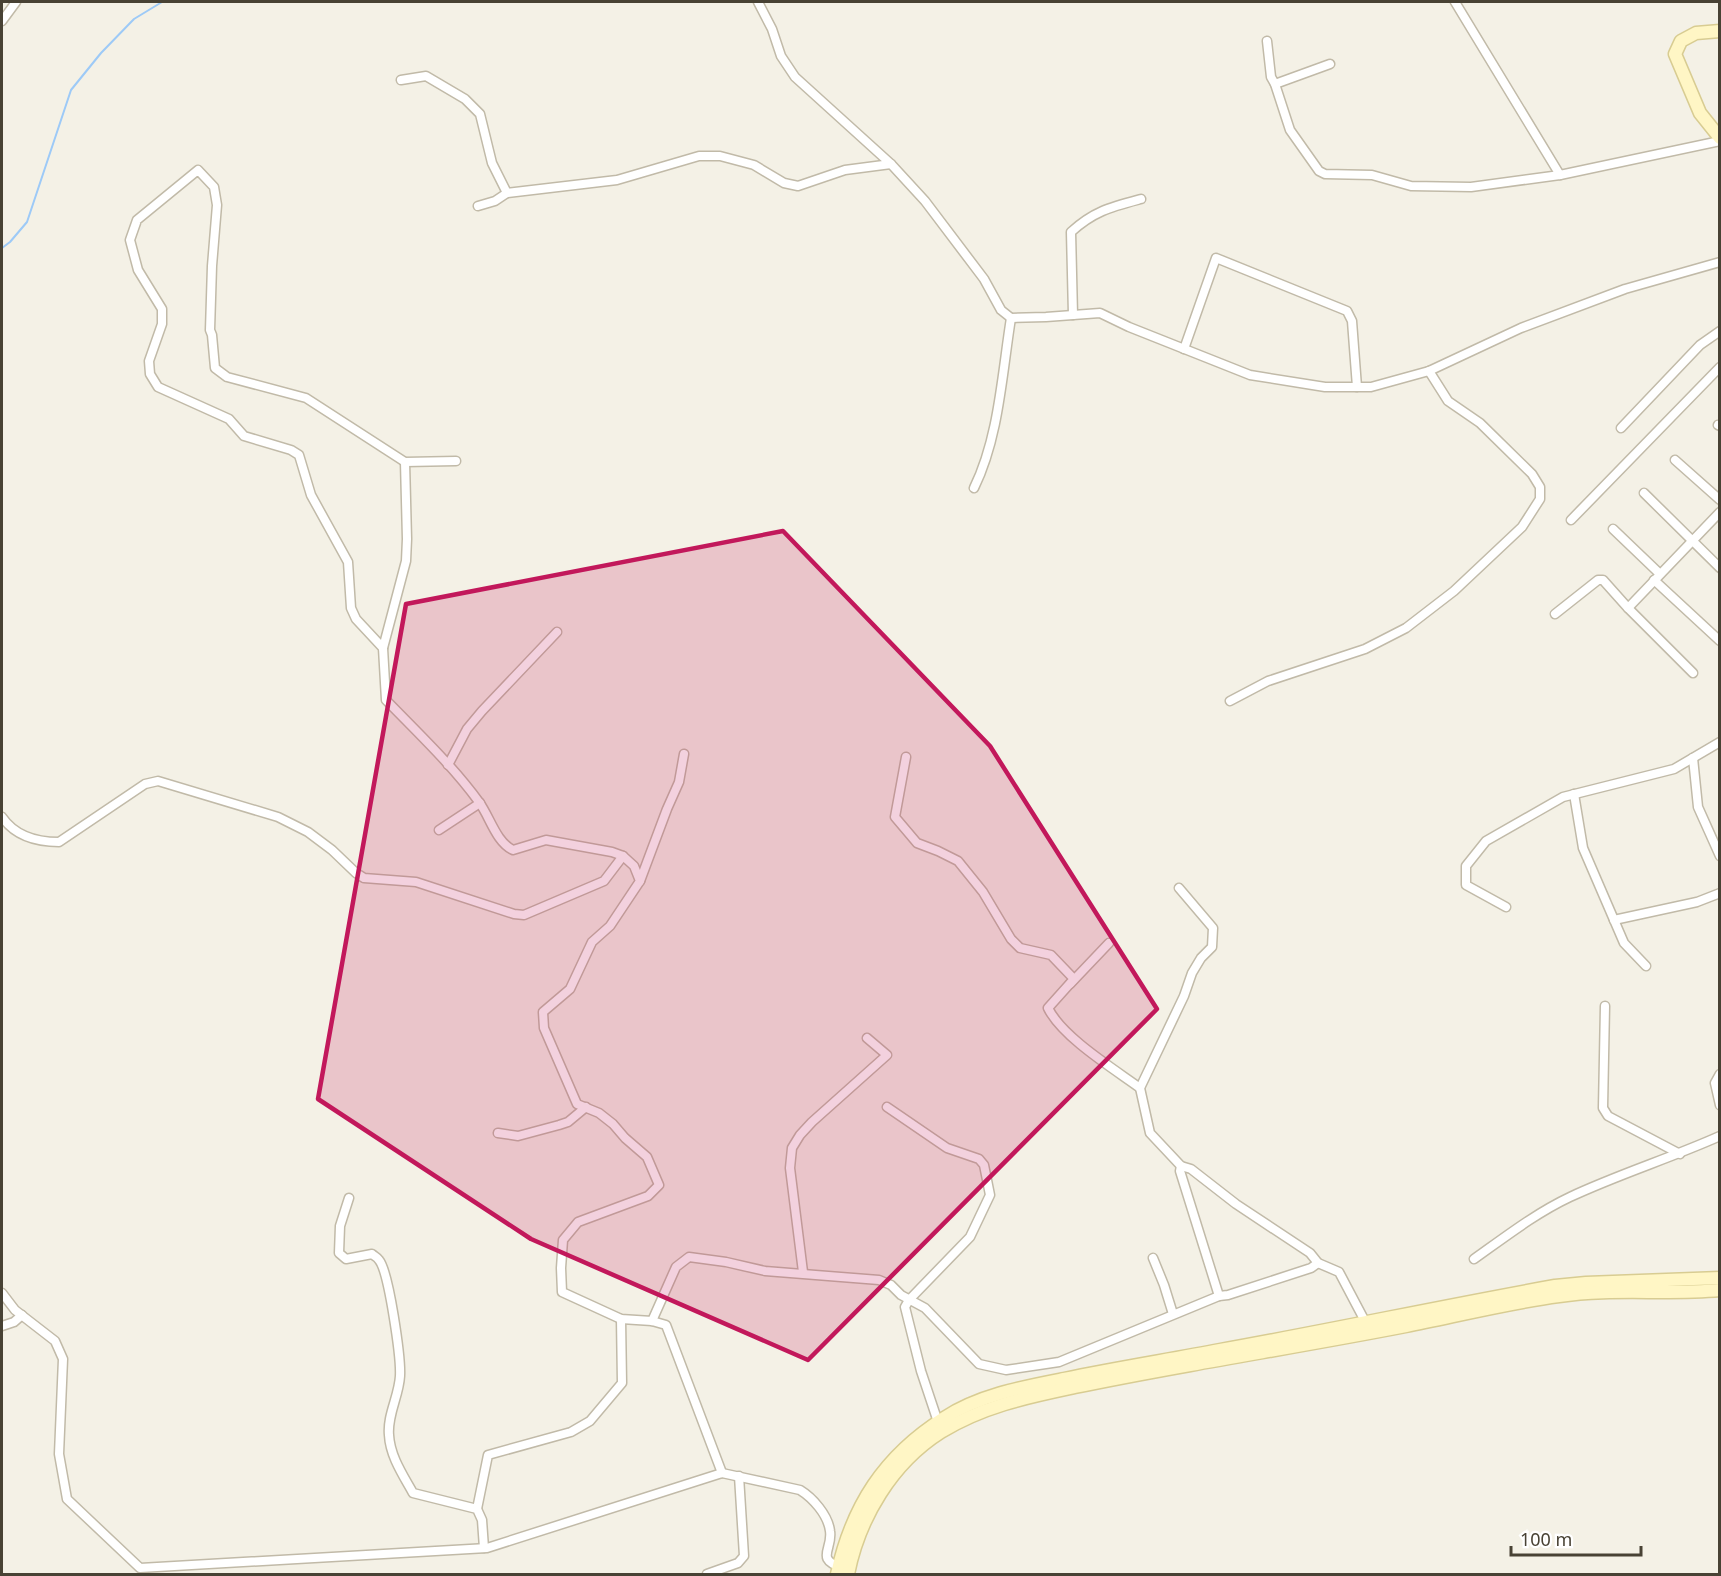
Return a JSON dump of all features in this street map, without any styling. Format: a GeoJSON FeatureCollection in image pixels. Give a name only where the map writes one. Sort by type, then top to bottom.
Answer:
{"type":"FeatureCollection","features":[{"type":"Feature","properties":{"kind":"main road"},"geometry":{"type":"LineString","coordinates":[[1719,31],[1696,33],[1681,40],[1675,54],[1700,113],[1719,139]]}},
{"type":"Feature","properties":{"kind":"main road"},"geometry":{"type":"LineString","coordinates":[[843,1571],[873,1505],[892,1476],[909,1457],[930,1439],[968,1416],[1019,1398],[1369,1328],[1555,1286],[1719,1278]]}},
{"type":"Feature","properties":{"kind":"main road"},"geometry":{"type":"LineString","coordinates":[[843,1571],[853,1520],[881,1473],[908,1444],[938,1422],[958,1410],[992,1396],[1041,1383],[1559,1296],[1719,1290]]}},
{"type":"Feature","properties":{"kind":"street"},"geometry":{"type":"LineString","coordinates":[[2,21],[16,2]]}},
{"type":"Feature","properties":{"kind":"street"},"geometry":{"type":"LineString","coordinates":[[758,2],[772,29],[781,56],[795,77],[891,164],[925,201],[984,279],[1001,310],[1011,318],[1100,313],[1250,375],[1325,387],[1371,387],[1429,371],[1521,328],[1615,293],[1719,262]]}},
{"type":"Feature","properties":{"kind":"street"},"geometry":{"type":"LineString","coordinates":[[1455,2],[1560,175]]}},
{"type":"Feature","properties":{"kind":"street"},"geometry":{"type":"LineString","coordinates":[[1267,41],[1271,77],[1290,130],[1319,171],[1325,174],[1372,175],[1412,186],[1471,187],[1560,175],[1719,139]]}},
{"type":"Feature","properties":{"kind":"street"},"geometry":{"type":"LineString","coordinates":[[1275,84],[1330,64]]}},
{"type":"Feature","properties":{"kind":"street"},"geometry":{"type":"LineString","coordinates":[[401,80],[426,76],[465,99],[480,114],[492,163],[507,193]]}},
{"type":"Feature","properties":{"kind":"street"},"geometry":{"type":"LineString","coordinates":[[478,206],[495,201],[507,193],[617,180],[699,156],[720,156],[754,165],[784,183],[798,186],[845,170],[891,164]]}},
{"type":"Feature","properties":{"kind":"street"},"geometry":{"type":"LineString","coordinates":[[384,648],[356,619],[351,608],[348,562],[311,495],[299,455],[291,450],[244,436],[229,419],[158,387],[150,374],[148,361],[162,324],[162,309],[138,270],[130,240],[137,220],[198,170],[210,180],[214,187],[217,205],[210,330],[216,368],[227,377],[306,398],[405,462],[456,460]]}},
{"type":"Feature","properties":{"kind":"street"},"geometry":{"type":"LineString","coordinates":[[1073,315],[1071,232],[1102,210],[1141,199]]}},
{"type":"Feature","properties":{"kind":"street"},"geometry":{"type":"LineString","coordinates":[[1184,349],[1216,258],[1347,311],[1352,321],[1357,387]]}},
{"type":"Feature","properties":{"kind":"street"},"geometry":{"type":"LineString","coordinates":[[974,488],[982,472],[992,435],[1011,318]]}},
{"type":"Feature","properties":{"kind":"street"},"geometry":{"type":"LineString","coordinates":[[1621,428],[1700,345],[1719,331]]}},
{"type":"Feature","properties":{"kind":"street"},"geometry":{"type":"LineString","coordinates":[[1570,520],[1719,367]]}},
{"type":"Feature","properties":{"kind":"street"},"geometry":{"type":"LineString","coordinates":[[1230,701],[1268,681],[1365,649],[1406,628],[1454,591],[1522,527],[1540,499],[1540,487],[1532,474],[1480,423],[1448,401],[1429,371]]}},
{"type":"Feature","properties":{"kind":"street"},"geometry":{"type":"LineString","coordinates":[[1675,460],[1719,500]]}},
{"type":"Feature","properties":{"kind":"street"},"geometry":{"type":"LineString","coordinates":[[405,462],[406,561],[384,648],[386,700],[448,765],[480,803],[505,846],[513,850],[546,840],[623,856],[634,866],[640,881]]}},
{"type":"Feature","properties":{"kind":"street"},"geometry":{"type":"LineString","coordinates":[[1644,493],[1719,568]]}},
{"type":"Feature","properties":{"kind":"street"},"geometry":{"type":"LineString","coordinates":[[1628,608],[1719,512]]}},
{"type":"Feature","properties":{"kind":"street"},"geometry":{"type":"LineString","coordinates":[[1613,530],[1719,641]]}},
{"type":"Feature","properties":{"kind":"street"},"geometry":{"type":"LineString","coordinates":[[1555,615],[1599,580],[1606,582],[1628,608],[1693,673]]}},
{"type":"Feature","properties":{"kind":"street"},"geometry":{"type":"LineString","coordinates":[[448,765],[467,729],[557,632]]}},
{"type":"Feature","properties":{"kind":"street"},"geometry":{"type":"LineString","coordinates":[[1506,907],[1466,885],[1466,866],[1486,841],[1563,797],[1674,769],[1719,742]]}},
{"type":"Feature","properties":{"kind":"street"},"geometry":{"type":"LineString","coordinates":[[684,754],[680,782],[667,809],[640,881],[610,926],[592,942],[570,989],[543,1012],[544,1028],[578,1104],[599,1113],[647,1157],[659,1185],[648,1196],[578,1222],[563,1240],[562,1292],[621,1320],[666,1325],[722,1473]]}},
{"type":"Feature","properties":{"kind":"street"},"geometry":{"type":"LineString","coordinates":[[906,757],[896,817],[917,843],[938,850],[958,861],[983,892],[1011,939],[1020,948],[1051,955],[1074,980]]}},
{"type":"Feature","properties":{"kind":"street"},"geometry":{"type":"LineString","coordinates":[[1693,758],[1698,807],[1719,856]]}},
{"type":"Feature","properties":{"kind":"street"},"geometry":{"type":"LineString","coordinates":[[2,818],[16,832],[45,842],[59,842],[145,784],[158,781],[278,817],[308,832],[364,878],[416,882],[514,914],[524,915],[604,881],[623,856]]}},
{"type":"Feature","properties":{"kind":"street"},"geometry":{"type":"LineString","coordinates":[[1574,794],[1583,848],[1624,943],[1646,966]]}},
{"type":"Feature","properties":{"kind":"street"},"geometry":{"type":"LineString","coordinates":[[439,830],[480,803]]}},
{"type":"Feature","properties":{"kind":"street"},"geometry":{"type":"LineString","coordinates":[[1179,888],[1213,928],[1212,947],[1201,958],[1192,973],[1184,996],[1140,1088],[1150,1133],[1181,1166],[1191,1169],[1236,1204],[1310,1253],[1318,1263],[1339,1272],[1369,1328]]}},
{"type":"Feature","properties":{"kind":"street"},"geometry":{"type":"LineString","coordinates":[[1614,920],[1697,902],[1719,893]]}},
{"type":"Feature","properties":{"kind":"street"},"geometry":{"type":"LineString","coordinates":[[1109,943],[1048,1008],[1053,1019],[1091,1053],[1140,1088]]}},
{"type":"Feature","properties":{"kind":"street"},"geometry":{"type":"LineString","coordinates":[[1605,1006],[1603,1108],[1608,1116],[1680,1154]]}},
{"type":"Feature","properties":{"kind":"street"},"geometry":{"type":"LineString","coordinates":[[803,1272],[790,1168],[792,1148],[812,1122],[887,1056],[867,1038]]}},
{"type":"Feature","properties":{"kind":"street"},"geometry":{"type":"LineString","coordinates":[[1719,1074],[1715,1083],[1719,1105]]}},
{"type":"Feature","properties":{"kind":"street"},"geometry":{"type":"LineString","coordinates":[[498,1133],[518,1136],[568,1122],[586,1107]]}},
{"type":"Feature","properties":{"kind":"street"},"geometry":{"type":"LineString","coordinates":[[887,1107],[947,1148],[979,1159],[984,1165],[990,1195],[970,1237],[909,1300],[905,1307],[909,1330],[938,1422]]}},
{"type":"Feature","properties":{"kind":"street"},"geometry":{"type":"LineString","coordinates":[[1474,1259],[1517,1228],[1570,1197],[1680,1154],[1719,1136]]}},
{"type":"Feature","properties":{"kind":"street"},"geometry":{"type":"LineString","coordinates":[[1181,1166],[1180,1171],[1220,1296]]}},
{"type":"Feature","properties":{"kind":"street"},"geometry":{"type":"LineString","coordinates":[[349,1198],[340,1226],[339,1253],[346,1259],[372,1254],[380,1260],[386,1278],[398,1340],[400,1378],[388,1437],[394,1458],[413,1493],[477,1509]]}},
{"type":"Feature","properties":{"kind":"street"},"geometry":{"type":"LineString","coordinates":[[652,1322],[676,1267],[689,1257],[765,1271],[803,1272],[879,1280],[891,1285],[901,1295],[925,1308],[979,1364],[1006,1370],[1059,1362],[1220,1296],[1228,1296],[1311,1268],[1318,1263]]}},
{"type":"Feature","properties":{"kind":"street"},"geometry":{"type":"LineString","coordinates":[[1154,1258],[1173,1314]]}},
{"type":"Feature","properties":{"kind":"street"},"geometry":{"type":"LineString","coordinates":[[2,1293],[15,1310],[55,1341],[63,1359],[59,1454],[67,1498],[140,1568],[484,1548],[722,1473],[800,1490],[810,1496],[825,1516],[831,1532],[826,1557],[829,1562],[843,1571]]}},
{"type":"Feature","properties":{"kind":"street"},"geometry":{"type":"LineString","coordinates":[[2,1326],[14,1322],[22,1315]]}},
{"type":"Feature","properties":{"kind":"street"},"geometry":{"type":"LineString","coordinates":[[484,1548],[482,1520],[477,1509],[489,1455],[571,1432],[590,1421],[622,1383],[621,1320]]}},
{"type":"Feature","properties":{"kind":"street"},"geometry":{"type":"LineString","coordinates":[[707,1575],[738,1563],[744,1556],[738,1476]]}},
{"type":"Feature","properties":{"kind":"highlighted area"},"geometry":{"type":"Polygon","coordinates":[[[783,531],[990,746],[1157,1009],[808,1360],[531,1239],[318,1099],[406,604],[783,531]]]}},
{"type":"Feature","properties":{"kind":"waterway"},"geometry":{"type":"LineString","coordinates":[[2,248],[27,222],[71,90],[101,53],[134,19],[162,2]]}}]}
